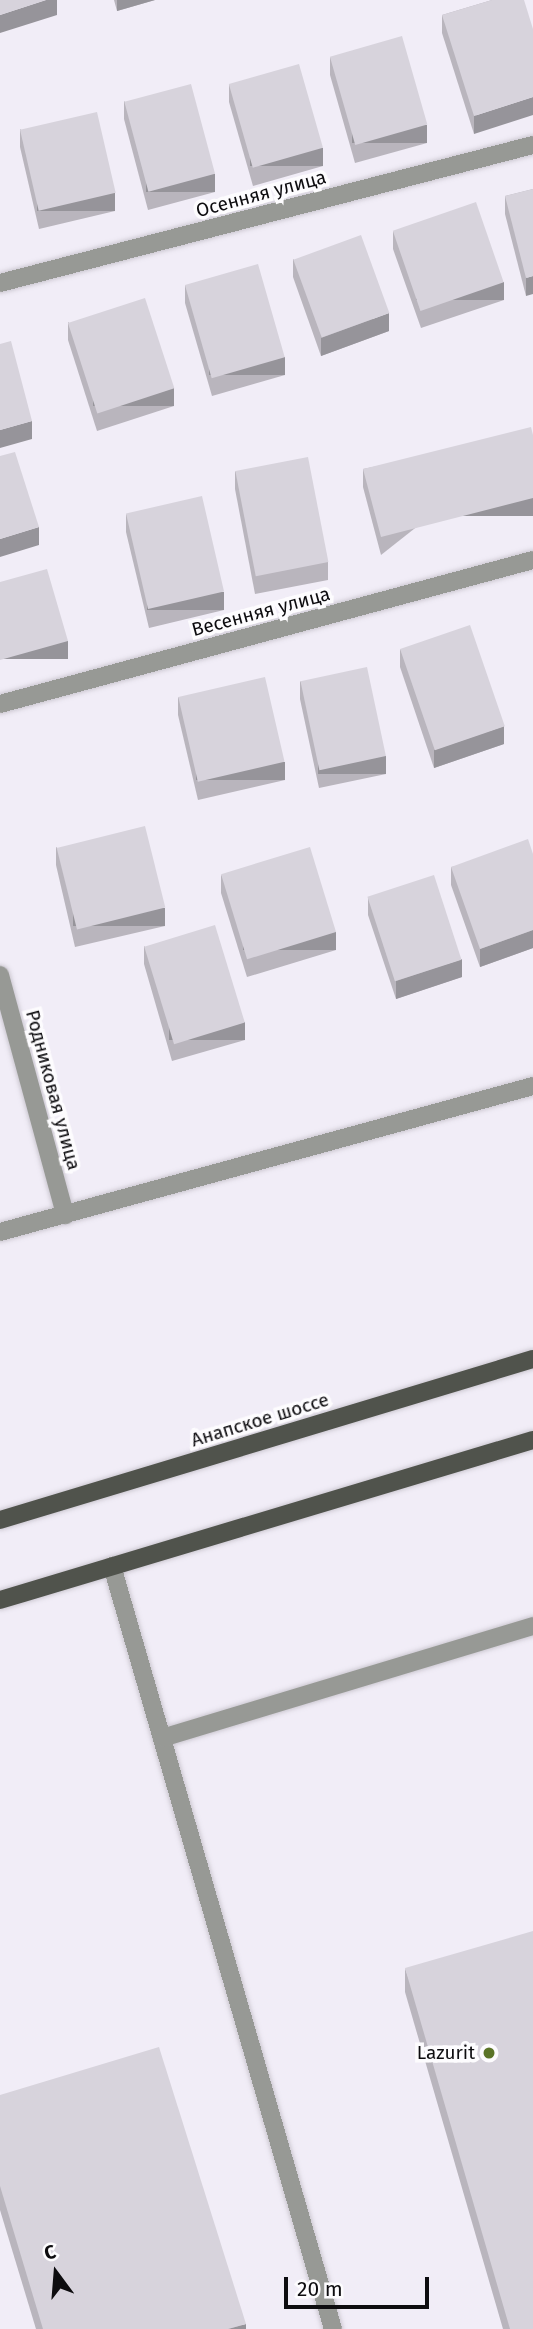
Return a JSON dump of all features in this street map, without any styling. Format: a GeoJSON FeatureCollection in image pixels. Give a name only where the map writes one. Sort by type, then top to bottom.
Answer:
{"type":"FeatureCollection","features":[{"type":"Feature","properties":{"kind":"main road","name":"Анапское шоссе"},"geometry":{"type":"LineString","coordinates":[[0,1520],[533,1359]]}},
{"type":"Feature","properties":{"kind":"main road"},"geometry":{"type":"LineString","coordinates":[[0,1600],[533,1440]]}},
{"type":"Feature","properties":{"kind":"street","name":"Осенняя улица"},"geometry":{"type":"LineString","coordinates":[[0,283],[533,145]]}},
{"type":"Feature","properties":{"kind":"street","name":"Весенняя улица"},"geometry":{"type":"LineString","coordinates":[[0,704],[533,560]]}},
{"type":"Feature","properties":{"kind":"street","name":"Родниковая улица"},"geometry":{"type":"LineString","coordinates":[[0,975],[65,1215]]}},
{"type":"Feature","properties":{"kind":"street"},"geometry":{"type":"LineString","coordinates":[[0,1232],[533,1086]]}},
{"type":"Feature","properties":{"kind":"street"},"geometry":{"type":"LineString","coordinates":[[112,1566],[334,2329]]}},
{"type":"Feature","properties":{"kind":"street"},"geometry":{"type":"LineString","coordinates":[[162,1738],[533,1626]]}},
{"type":"Feature","properties":{"kind":"building"},"geometry":{"type":"Polygon","coordinates":[[[0,0],[46,0],[0,15],[0,0]]]}},
{"type":"Feature","properties":{"kind":"building"},"geometry":{"type":"Polygon","coordinates":[[[492,0],[524,0],[533,29],[533,97],[474,116],[442,15],[492,0]]]}},
{"type":"Feature","properties":{"kind":"building"},"geometry":{"type":"Polygon","coordinates":[[[402,36],[427,124],[355,145],[330,57],[402,36]]]}},
{"type":"Feature","properties":{"kind":"building"},"geometry":{"type":"Polygon","coordinates":[[[299,64],[323,148],[253,168],[229,84],[299,64]]]}},
{"type":"Feature","properties":{"kind":"building"},"geometry":{"type":"Polygon","coordinates":[[[191,84],[215,174],[148,192],[124,102],[191,84]]]}},
{"type":"Feature","properties":{"kind":"building"},"geometry":{"type":"Polygon","coordinates":[[[97,112],[116,193],[39,211],[20,130],[97,112]]]}},
{"type":"Feature","properties":{"kind":"building"},"geometry":{"type":"Polygon","coordinates":[[[533,189],[533,276],[526,278],[505,196],[533,189]]]}},
{"type":"Feature","properties":{"kind":"building"},"geometry":{"type":"Polygon","coordinates":[[[476,202],[504,282],[420,311],[393,231],[476,202]]]}},
{"type":"Feature","properties":{"kind":"building"},"geometry":{"type":"Polygon","coordinates":[[[361,235],[389,313],[322,338],[293,260],[361,235]]]}},
{"type":"Feature","properties":{"kind":"building"},"geometry":{"type":"Polygon","coordinates":[[[258,264],[285,357],[212,378],[185,285],[258,264]]]}},
{"type":"Feature","properties":{"kind":"building"},"geometry":{"type":"Polygon","coordinates":[[[145,298],[174,388],[97,413],[68,323],[145,298]]]}},
{"type":"Feature","properties":{"kind":"building"},"geometry":{"type":"Polygon","coordinates":[[[11,341],[32,421],[0,430],[0,344],[11,341]]]}},
{"type":"Feature","properties":{"kind":"building"},"geometry":{"type":"Polygon","coordinates":[[[531,427],[533,498],[381,537],[363,469],[531,427]]]}},
{"type":"Feature","properties":{"kind":"building"},"geometry":{"type":"Polygon","coordinates":[[[15,452],[39,527],[0,539],[0,456],[15,452]]]}},
{"type":"Feature","properties":{"kind":"building"},"geometry":{"type":"Polygon","coordinates":[[[308,457],[328,562],[256,576],[235,471],[308,457]]]}},
{"type":"Feature","properties":{"kind":"building"},"geometry":{"type":"Polygon","coordinates":[[[202,496],[224,591],[148,609],[126,514],[202,496]]]}},
{"type":"Feature","properties":{"kind":"building"},"geometry":{"type":"Polygon","coordinates":[[[47,569],[68,641],[0,660],[0,582],[47,569]]]}},
{"type":"Feature","properties":{"kind":"building"},"geometry":{"type":"Polygon","coordinates":[[[470,625],[505,726],[435,750],[400,649],[470,625]]]}},
{"type":"Feature","properties":{"kind":"building"},"geometry":{"type":"Polygon","coordinates":[[[367,667],[386,756],[319,770],[300,681],[367,667]]]}},
{"type":"Feature","properties":{"kind":"building"},"geometry":{"type":"Polygon","coordinates":[[[265,677],[285,762],[198,782],[178,697],[265,677]]]}},
{"type":"Feature","properties":{"kind":"building"},"geometry":{"type":"Polygon","coordinates":[[[145,826],[165,908],[77,930],[57,848],[145,826]]]}},
{"type":"Feature","properties":{"kind":"building"},"geometry":{"type":"Polygon","coordinates":[[[528,839],[533,854],[533,930],[480,949],[451,867],[528,839]]]}},
{"type":"Feature","properties":{"kind":"building"},"geometry":{"type":"Polygon","coordinates":[[[310,847],[336,932],[247,959],[221,874],[310,847]]]}},
{"type":"Feature","properties":{"kind":"building"},"geometry":{"type":"Polygon","coordinates":[[[434,875],[462,960],[395,981],[367,897],[434,875]]]}},
{"type":"Feature","properties":{"kind":"building"},"geometry":{"type":"Polygon","coordinates":[[[215,925],[245,1023],[174,1044],[144,947],[215,925]]]}},
{"type":"Feature","properties":{"kind":"building"},"geometry":{"type":"Polygon","coordinates":[[[533,1931],[533,2329],[510,2329],[405,1968],[533,1931]]]}},
{"type":"Feature","properties":{"kind":"building"},"geometry":{"type":"Polygon","coordinates":[[[159,2047],[246,2324],[228,2329],[43,2329],[0,2186],[0,2095],[159,2047]]]}},
{"type":"Feature","properties":{"kind":"place","name":"Lazurit"},"geometry":{"type":"Point","coordinates":[489,2053]}}]}
